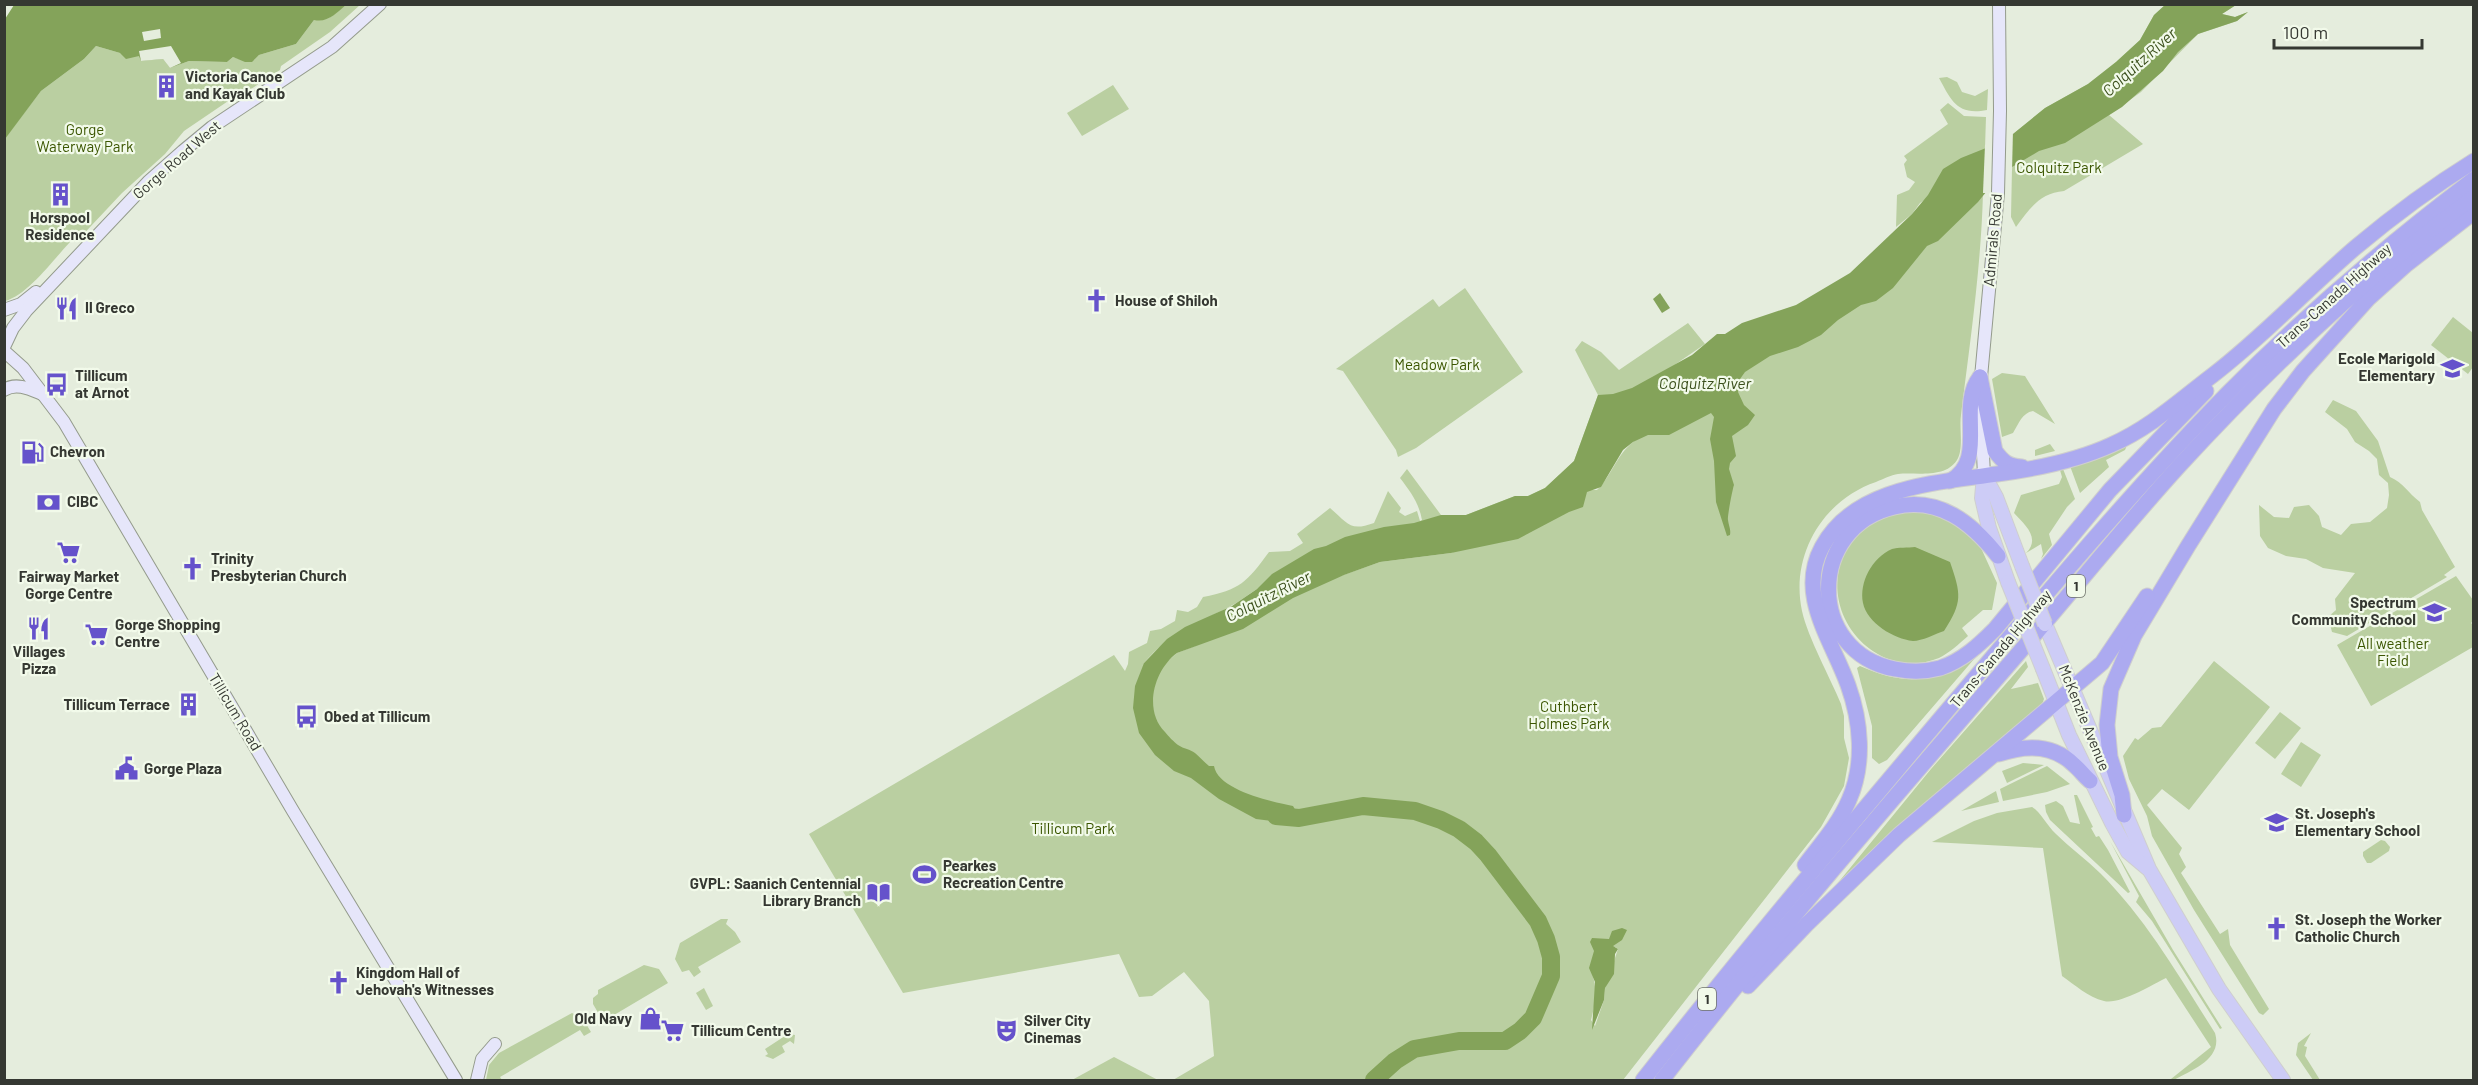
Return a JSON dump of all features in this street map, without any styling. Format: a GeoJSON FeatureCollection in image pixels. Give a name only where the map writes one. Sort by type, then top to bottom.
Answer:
{"type":"FeatureCollection","features":[{"type":"Feature","properties":{"kind":"highway"},"geometry":{"type":"LineString","coordinates":[[1772,919],[1793,881],[1849,801],[1856,778],[1860,742],[1854,703],[1848,683],[1818,617],[1813,594],[1814,570],[1822,547],[1838,525],[1856,510],[1875,499],[1949,481],[2043,466],[2112,445],[2155,421],[2232,361],[2355,247],[2409,205],[2474,161]]}},
{"type":"Feature","properties":{"kind":"highway","name":"Trans-Canada Highway"},"geometry":{"type":"LineString","coordinates":[[1643,1080],[1772,919],[2035,608],[2186,437],[2307,317],[2367,264],[2474,179]]}},
{"type":"Feature","properties":{"kind":"highway","name":"Trans-Canada Highway"},"geometry":{"type":"LineString","coordinates":[[1662,1080],[1857,840],[2177,468],[2238,404],[2316,328],[2410,247],[2474,197]]}},
{"type":"Feature","properties":{"kind":"highway"},"geometry":{"type":"LineString","coordinates":[[2124,815],[2122,795],[2108,742],[2108,707],[2111,689],[2134,636],[2274,409],[2328,341],[2368,299],[2407,264],[2474,212]]}},
{"type":"Feature","properties":{"kind":"highway"},"geometry":{"type":"LineString","coordinates":[[1998,556],[1970,526],[1942,509],[1916,504],[1884,509],[1869,515],[1857,524],[1844,538],[1834,555],[1829,573],[1829,604],[1846,638],[1864,656],[1890,668],[1917,671],[1941,668],[1976,648],[1995,629],[2109,490],[2213,384],[2232,361]]}},
{"type":"Feature","properties":{"kind":"highway"},"geometry":{"type":"LineString","coordinates":[[1980,377],[1995,451],[2002,461],[2009,466],[2043,466]]}},
{"type":"Feature","properties":{"kind":"highway"},"geometry":{"type":"LineString","coordinates":[[1949,481],[1962,472],[1969,457],[1970,405],[1974,384],[1980,377]]}},
{"type":"Feature","properties":{"kind":"highway"},"geometry":{"type":"LineString","coordinates":[[1716,1012],[1739,997],[1807,924],[1899,835],[2102,663],[2172,559],[2188,546]]}},
{"type":"Feature","properties":{"kind":"highway"},"geometry":{"type":"LineString","coordinates":[[1990,757],[2015,749],[2039,748],[2062,756],[2074,764],[2091,782]]}},
{"type":"Feature","properties":{"kind":"main road","name":"Gorge Road West"},"geometry":{"type":"LineString","coordinates":[[4,349],[13,328],[26,311],[148,182],[212,127],[332,46],[380,4]]}},
{"type":"Feature","properties":{"kind":"main road","name":"Admirals Road"},"geometry":{"type":"LineString","coordinates":[[1999,4],[1998,193],[1980,377],[1980,414],[1984,476],[1982,498],[1998,556],[2008,582]]}},
{"type":"Feature","properties":{"kind":"main road"},"geometry":{"type":"LineString","coordinates":[[4,310],[21,304],[57,279]]}},
{"type":"Feature","properties":{"kind":"main road","name":"Tillicum Road"},"geometry":{"type":"LineString","coordinates":[[4,349],[23,368],[64,422],[293,811],[456,1080]]}},
{"type":"Feature","properties":{"kind":"main road"},"geometry":{"type":"LineString","coordinates":[[4,390],[15,386],[26,387],[44,394]]}},
{"type":"Feature","properties":{"kind":"main road","name":"Admirals Road"},"geometry":{"type":"LineString","coordinates":[[1984,476],[1996,497],[2022,566]]}},
{"type":"Feature","properties":{"kind":"main road","name":"McKenzie Avenue"},"geometry":{"type":"LineString","coordinates":[[2022,566],[2056,653],[2149,869],[2219,989],[2283,1080]]}},
{"type":"Feature","properties":{"kind":"main road","name":"McKenzie Avenue"},"geometry":{"type":"LineString","coordinates":[[2008,582],[2056,704],[2091,782],[2128,852],[2149,869]]}},
{"type":"Feature","properties":{"kind":"main road"},"geometry":{"type":"LineString","coordinates":[[477,1080],[482,1059],[495,1044]]}},
{"type":"Feature","properties":{"kind":"green space","name":"Gorge Waterway Park"},"geometry":{"type":"Polygon","coordinates":[[[346,5],[360,5],[330,32],[281,66],[280,70],[245,93],[240,93],[184,131],[165,154],[122,193],[76,242],[70,242],[40,276],[22,292],[5,301],[4,139],[41,91],[84,59],[96,46],[140,56],[141,61],[163,59],[170,68],[189,61],[227,62],[233,57],[254,60],[259,55],[296,44],[314,20],[329,18],[346,5]]]}},
{"type":"Feature","properties":{"kind":"green space"},"geometry":{"type":"Polygon","coordinates":[[[2165,5],[2138,52],[1920,203],[1912,214],[1896,227],[1897,195],[1909,190],[1915,182],[1907,177],[1904,164],[1907,160],[1904,156],[1948,124],[1940,110],[1948,103],[1964,116],[1986,117],[1985,148],[2013,134],[2045,108],[2088,84],[2116,62],[2140,40],[2154,15],[2165,5]]]}},
{"type":"Feature","properties":{"kind":"green space","name":"Cuthbert Holmes Park"},"geometry":{"type":"Polygon","coordinates":[[[2236,5],[2222,14],[2235,17],[2248,12],[2237,21],[2198,34],[2141,92],[2109,115],[2143,144],[2064,191],[2048,195],[2031,208],[2016,227],[2011,217],[2012,168],[1983,193],[1978,277],[1961,415],[1960,450],[1957,460],[1945,470],[1898,474],[1857,490],[1826,516],[1806,550],[1801,570],[1800,590],[1805,622],[1841,704],[1844,716],[1844,738],[1849,758],[1844,786],[1821,827],[1623,1080],[1173,1080],[1214,1056],[1209,1001],[1184,972],[1152,996],[1139,997],[1119,954],[903,993],[809,834],[1114,655],[1125,671],[1129,652],[1147,643],[1150,631],[1161,629],[1175,621],[1177,610],[1188,612],[1197,607],[1203,597],[1226,591],[1242,583],[1255,571],[1269,552],[1290,551],[1303,543],[1297,534],[1330,508],[1349,524],[1359,527],[1366,526],[1374,523],[1388,491],[1401,508],[1399,512],[1405,516],[1417,511],[1420,521],[1422,520],[1411,493],[1400,478],[1407,469],[1441,515],[1466,515],[1515,496],[1528,496],[1545,488],[1574,461],[1598,395],[1575,350],[1582,341],[1601,352],[1619,370],[1688,323],[1705,344],[1670,368],[1577,468],[1536,497],[1257,589],[1233,605],[1173,637],[1144,663],[1155,672],[1177,653],[1195,646],[1290,594],[1380,562],[1451,553],[1588,490],[1597,490],[1622,453],[1633,442],[1956,209],[2207,15],[2236,5]],[[1615,947],[1592,974],[1595,997],[1591,1020],[1595,1026],[1604,1000],[1605,988],[1618,949],[1615,947]]]}},
{"type":"Feature","properties":{"kind":"green space"},"geometry":{"type":"Polygon","coordinates":[[[1947,77],[1957,82],[1962,92],[1975,96],[1988,89],[1987,110],[1969,111],[1956,104],[1939,78],[1947,77]]]}},
{"type":"Feature","properties":{"kind":"green space"},"geometry":{"type":"Polygon","coordinates":[[[1113,85],[1129,109],[1082,136],[1067,113],[1113,85]]]}},
{"type":"Feature","properties":{"kind":"green space","name":"Meadow Park"},"geometry":{"type":"Polygon","coordinates":[[[1465,288],[1523,372],[1416,448],[1398,457],[1396,450],[1343,371],[1336,369],[1433,299],[1439,307],[1465,288]]]}},
{"type":"Feature","properties":{"kind":"green space"},"geometry":{"type":"Polygon","coordinates":[[[2453,317],[2473,333],[2473,367],[2468,374],[2431,345],[2453,317]]]}},
{"type":"Feature","properties":{"kind":"green space"},"geometry":{"type":"Polygon","coordinates":[[[2002,373],[2025,376],[2055,424],[2033,411],[2023,416],[2013,433],[2002,437],[1992,379],[2002,373]]]}},
{"type":"Feature","properties":{"kind":"green space"},"geometry":{"type":"Polygon","coordinates":[[[2333,400],[2356,411],[2378,441],[2390,477],[2399,482],[2420,502],[2422,510],[2455,567],[2444,575],[2447,577],[2347,636],[2332,632],[2328,617],[2336,610],[2335,599],[2355,573],[2323,568],[2306,559],[2286,556],[2268,548],[2260,536],[2259,505],[2274,517],[2289,518],[2294,507],[2309,505],[2319,516],[2322,527],[2341,535],[2351,524],[2370,522],[2387,508],[2388,483],[2379,475],[2377,459],[2355,442],[2347,429],[2325,412],[2333,400]]]}},
{"type":"Feature","properties":{"kind":"green space"},"geometry":{"type":"Polygon","coordinates":[[[2128,443],[2125,450],[2106,460],[2109,467],[2080,493],[2070,466],[2128,443]]]}},
{"type":"Feature","properties":{"kind":"green space"},"geometry":{"type":"Polygon","coordinates":[[[2050,444],[2055,451],[2035,456],[2035,450],[2050,444]]]}},
{"type":"Feature","properties":{"kind":"green space"},"geometry":{"type":"Polygon","coordinates":[[[2063,469],[2075,499],[2049,534],[2052,545],[2041,559],[2043,554],[2041,544],[2026,553],[2032,537],[2027,527],[2014,513],[2021,495],[2059,484],[2062,477],[2060,470],[2063,469]]]}},
{"type":"Feature","properties":{"kind":"green space"},"geometry":{"type":"Polygon","coordinates":[[[1903,509],[1934,511],[1969,532],[1981,548],[1997,583],[1992,610],[1983,610],[1962,628],[1968,636],[1939,658],[1917,663],[1895,661],[1876,653],[1860,640],[1847,623],[1839,603],[1837,581],[1842,559],[1858,532],[1903,509]]]}},
{"type":"Feature","properties":{"kind":"green space","name":"All weather Field"},"geometry":{"type":"Polygon","coordinates":[[[2456,576],[2473,600],[2473,621],[2471,623],[2473,625],[2473,647],[2371,706],[2337,645],[2456,576]]]}},
{"type":"Feature","properties":{"kind":"green space"},"geometry":{"type":"Polygon","coordinates":[[[1981,651],[1887,760],[1879,764],[1872,758],[1872,726],[1857,668],[1860,666],[1894,677],[1923,678],[1951,670],[1981,651]]]}},
{"type":"Feature","properties":{"kind":"green space"},"geometry":{"type":"Polygon","coordinates":[[[2026,661],[2028,667],[2011,689],[2038,683],[2044,699],[2041,707],[1828,895],[1931,769],[2026,661]]]}},
{"type":"Feature","properties":{"kind":"green space"},"geometry":{"type":"Polygon","coordinates":[[[2214,661],[2270,707],[2189,810],[2162,789],[2147,805],[2182,848],[2179,854],[2186,867],[2181,873],[2220,934],[2228,929],[2230,945],[2269,1009],[2263,1015],[2259,1013],[2194,910],[2152,836],[2147,816],[2129,779],[2123,756],[2135,738],[2138,740],[2152,728],[2161,727],[2214,661]]]}},
{"type":"Feature","properties":{"kind":"green space"},"geometry":{"type":"Polygon","coordinates":[[[2280,712],[2301,728],[2275,759],[2255,743],[2280,712]]]}},
{"type":"Feature","properties":{"kind":"green space"},"geometry":{"type":"Polygon","coordinates":[[[2301,742],[2321,755],[2301,787],[2281,774],[2301,742]]]}},
{"type":"Feature","properties":{"kind":"green space"},"geometry":{"type":"Polygon","coordinates":[[[2023,763],[2044,765],[2007,783],[2002,771],[2023,763]]]}},
{"type":"Feature","properties":{"kind":"green space"},"geometry":{"type":"Polygon","coordinates":[[[2047,766],[2070,784],[2047,792],[2003,801],[2000,789],[2047,766]]]}},
{"type":"Feature","properties":{"kind":"green space"},"geometry":{"type":"Polygon","coordinates":[[[1996,791],[1999,802],[1961,811],[1996,791]]]}},
{"type":"Feature","properties":{"kind":"green space"},"geometry":{"type":"Polygon","coordinates":[[[2074,795],[2077,795],[2093,827],[2091,828],[2108,850],[2130,892],[2128,893],[2050,820],[2045,805],[2056,801],[2063,806],[2070,822],[2080,824],[2074,795]]]}},
{"type":"Feature","properties":{"kind":"green space"},"geometry":{"type":"Polygon","coordinates":[[[2032,807],[2056,834],[2117,891],[2148,930],[2189,991],[2215,1033],[2216,1042],[2210,1057],[2197,1068],[2174,1080],[2171,1079],[2211,1047],[2166,978],[2135,994],[2118,1000],[2104,1001],[2093,997],[2062,976],[2043,848],[1932,842],[1974,821],[1997,813],[2032,807]]]}},
{"type":"Feature","properties":{"kind":"green space"},"geometry":{"type":"Polygon","coordinates":[[[2381,840],[2390,847],[2389,851],[2371,863],[2367,863],[2363,852],[2381,840]]]}},
{"type":"Feature","properties":{"kind":"green space"},"geometry":{"type":"Polygon","coordinates":[[[2110,841],[2173,950],[2222,1028],[2220,1029],[2152,921],[2136,902],[2139,896],[2110,841]]]}},
{"type":"Feature","properties":{"kind":"green space"},"geometry":{"type":"Polygon","coordinates":[[[721,919],[728,919],[726,924],[741,942],[698,967],[701,972],[694,977],[689,970],[682,972],[675,959],[680,943],[721,919]]]}},
{"type":"Feature","properties":{"kind":"green space"},"geometry":{"type":"Polygon","coordinates":[[[644,965],[659,969],[668,983],[609,1018],[613,1024],[610,1026],[603,1015],[600,1016],[593,1004],[593,998],[598,994],[598,990],[644,965]]]}},
{"type":"Feature","properties":{"kind":"green space"},"geometry":{"type":"Polygon","coordinates":[[[704,988],[713,1006],[706,1010],[696,993],[704,988]]]}},
{"type":"Feature","properties":{"kind":"green space"},"geometry":{"type":"Polygon","coordinates":[[[572,1013],[578,1016],[580,1014],[591,1032],[584,1036],[580,1030],[500,1077],[502,1080],[486,1080],[489,1065],[499,1053],[572,1013]]]}},
{"type":"Feature","properties":{"kind":"green space"},"geometry":{"type":"Polygon","coordinates":[[[2311,1033],[2304,1046],[2307,1047],[2305,1056],[2320,1080],[2313,1080],[2296,1055],[2298,1043],[2311,1033]]]}},
{"type":"Feature","properties":{"kind":"green space"},"geometry":{"type":"Polygon","coordinates":[[[788,1034],[795,1035],[794,1044],[790,1041],[782,1046],[785,1052],[773,1059],[765,1056],[768,1054],[765,1049],[788,1034]]]}},
{"type":"Feature","properties":{"kind":"green space"},"geometry":{"type":"Polygon","coordinates":[[[1114,1057],[1158,1080],[1072,1080],[1114,1057]]]}},
{"type":"Feature","properties":{"kind":"water"},"geometry":{"type":"Polygon","coordinates":[[[14,5],[346,5],[328,19],[314,20],[296,44],[259,55],[252,62],[233,57],[227,62],[189,61],[170,68],[163,59],[141,61],[139,56],[126,59],[120,53],[96,46],[84,59],[41,91],[5,139],[5,19],[14,5]]]}},
{"type":"Feature","properties":{"kind":"water","name":"Colquitz River"},"geometry":{"type":"Polygon","coordinates":[[[2165,5],[2236,5],[2222,14],[2235,17],[2248,12],[2237,21],[2198,34],[2178,52],[2163,71],[2122,107],[2065,143],[2039,151],[2012,167],[1995,181],[1978,202],[1938,241],[1927,246],[1893,288],[1876,301],[1861,305],[1821,335],[1798,347],[1770,356],[1745,372],[1740,379],[1738,392],[1744,405],[1755,415],[1748,425],[1732,436],[1736,456],[1730,463],[1729,469],[1734,485],[1728,518],[1730,535],[1727,536],[1716,502],[1714,461],[1710,439],[1714,417],[1711,413],[1669,435],[1648,435],[1633,442],[1623,450],[1601,487],[1587,492],[1583,507],[1518,539],[1451,553],[1380,562],[1293,598],[1243,629],[1177,653],[1162,669],[1154,691],[1154,713],[1158,723],[1178,745],[1193,752],[1209,766],[1214,766],[1225,782],[1247,794],[1293,806],[1304,825],[1256,819],[1219,799],[1191,778],[1174,771],[1155,755],[1139,733],[1133,708],[1135,686],[1144,663],[1167,639],[1185,627],[1232,606],[1257,589],[1272,574],[1314,549],[1345,537],[1384,527],[1414,523],[1441,515],[1466,515],[1515,496],[1528,496],[1545,488],[1574,461],[1598,395],[1613,394],[1632,388],[1692,355],[1717,334],[1725,334],[1742,323],[1796,305],[1850,273],[1912,214],[1928,195],[1943,169],[1961,158],[1996,144],[2013,134],[2045,108],[2088,84],[2140,40],[2154,15],[2165,5]]]}},
{"type":"Feature","properties":{"kind":"water"},"geometry":{"type":"Polygon","coordinates":[[[1660,293],[1670,308],[1662,313],[1653,299],[1660,293]]]}},
{"type":"Feature","properties":{"kind":"water"},"geometry":{"type":"Polygon","coordinates":[[[1915,547],[1950,562],[1958,598],[1957,605],[1944,631],[1913,641],[1882,629],[1870,617],[1862,595],[1868,572],[1878,558],[1892,549],[1915,547]]]}},
{"type":"Feature","properties":{"kind":"water"},"geometry":{"type":"Polygon","coordinates":[[[1622,928],[1627,930],[1622,940],[1613,946],[1618,949],[1615,954],[1614,974],[1605,988],[1604,1000],[1592,1030],[1595,982],[1589,968],[1594,951],[1590,942],[1592,938],[1609,939],[1612,931],[1622,928]]]}},
{"type":"Feature","properties":{"kind":"pier"},"geometry":{"type":"Polygon","coordinates":[[[160,29],[161,38],[144,41],[142,32],[160,29]]]}},
{"type":"Feature","properties":{"kind":"pier"},"geometry":{"type":"Polygon","coordinates":[[[171,46],[181,63],[170,68],[163,59],[141,61],[139,51],[171,46]]]}},
{"type":"Feature","properties":{"kind":"pier"},"geometry":{"type":"Polygon","coordinates":[[[2013,130],[2012,171],[1987,193],[1983,193],[1985,145],[2013,130]]]}},
{"type":"Feature","properties":{"kind":"waterway","name":"Colquitz River"},"geometry":{"type":"LineString","coordinates":[[1276,816],[1299,818],[1363,806],[1415,811],[1441,820],[1459,829],[1488,855],[1538,921],[1546,939],[1551,957],[1551,976],[1533,1018],[1520,1031],[1505,1041],[1459,1041],[1414,1049],[1395,1061],[1374,1080]]}},
{"type":"Feature","properties":{"kind":"place","name":"Victoria Canoe and Kayak Club"},"geometry":{"type":"Point","coordinates":[167,86]}},
{"type":"Feature","properties":{"kind":"place","name":"Horspool Residence"},"geometry":{"type":"Point","coordinates":[60,194]}},
{"type":"Feature","properties":{"kind":"place","name":"House of Shiloh"},"geometry":{"type":"Point","coordinates":[1097,301]}},
{"type":"Feature","properties":{"kind":"place","name":"Il Greco"},"geometry":{"type":"Point","coordinates":[67,308]}},
{"type":"Feature","properties":{"kind":"place","name":"Ecole Marigold Elementary"},"geometry":{"type":"Point","coordinates":[2453,368]}},
{"type":"Feature","properties":{"kind":"place","name":"Tillicum at Arnot"},"geometry":{"type":"Point","coordinates":[57,385]}},
{"type":"Feature","properties":{"kind":"place","name":"Chevron"},"geometry":{"type":"Point","coordinates":[32,452]}},
{"type":"Feature","properties":{"kind":"place","name":"CIBC"},"geometry":{"type":"Point","coordinates":[49,502]}},
{"type":"Feature","properties":{"kind":"place","name":"Fairway Market Gorge Centre"},"geometry":{"type":"Point","coordinates":[69,553]}},
{"type":"Feature","properties":{"kind":"place","name":"Trinity Presbyterian Church"},"geometry":{"type":"Point","coordinates":[193,568]}},
{"type":"Feature","properties":{"kind":"place","name":"Spectrum Community School"},"geometry":{"type":"Point","coordinates":[2434,612]}},
{"type":"Feature","properties":{"kind":"place","name":"Villages Pizza"},"geometry":{"type":"Point","coordinates":[39,628]}},
{"type":"Feature","properties":{"kind":"place","name":"Gorge Shopping Centre"},"geometry":{"type":"Point","coordinates":[97,634]}},
{"type":"Feature","properties":{"kind":"place","name":"Tillicum Terrace"},"geometry":{"type":"Point","coordinates":[188,705]}},
{"type":"Feature","properties":{"kind":"place","name":"Obed at Tillicum"},"geometry":{"type":"Point","coordinates":[306,717]}},
{"type":"Feature","properties":{"kind":"place","name":"Gorge Plaza"},"geometry":{"type":"Point","coordinates":[126,769]}},
{"type":"Feature","properties":{"kind":"place","name":"St. Joseph's Elementary School"},"geometry":{"type":"Point","coordinates":[2277,823]}},
{"type":"Feature","properties":{"kind":"place","name":"Pearkes Recreation Centre"},"geometry":{"type":"Point","coordinates":[925,875]}},
{"type":"Feature","properties":{"kind":"place","name":"GVPL: Saanich Centennial Library Branch"},"geometry":{"type":"Point","coordinates":[879,893]}},
{"type":"Feature","properties":{"kind":"place","name":"St. Joseph the Worker Catholic Church"},"geometry":{"type":"Point","coordinates":[2277,929]}},
{"type":"Feature","properties":{"kind":"place","name":"Kingdom Hall of Jehovah's Witnesses"},"geometry":{"type":"Point","coordinates":[338,982]}},
{"type":"Feature","properties":{"kind":"place","name":"Old Navy"},"geometry":{"type":"Point","coordinates":[650,1019]}},
{"type":"Feature","properties":{"kind":"place","name":"Silver City Cinemas"},"geometry":{"type":"Point","coordinates":[1006,1030]}},
{"type":"Feature","properties":{"kind":"place","name":"Tillicum Centre"},"geometry":{"type":"Point","coordinates":[673,1031]}},
{"type":"Feature","properties":{"kind":"park label","name":"Colquitz Park"},"geometry":{"type":"Point","coordinates":[2059,168]}},
{"type":"Feature","properties":{"kind":"park label","name":"Tillicum Park"},"geometry":{"type":"Point","coordinates":[1073,829]}}]}
